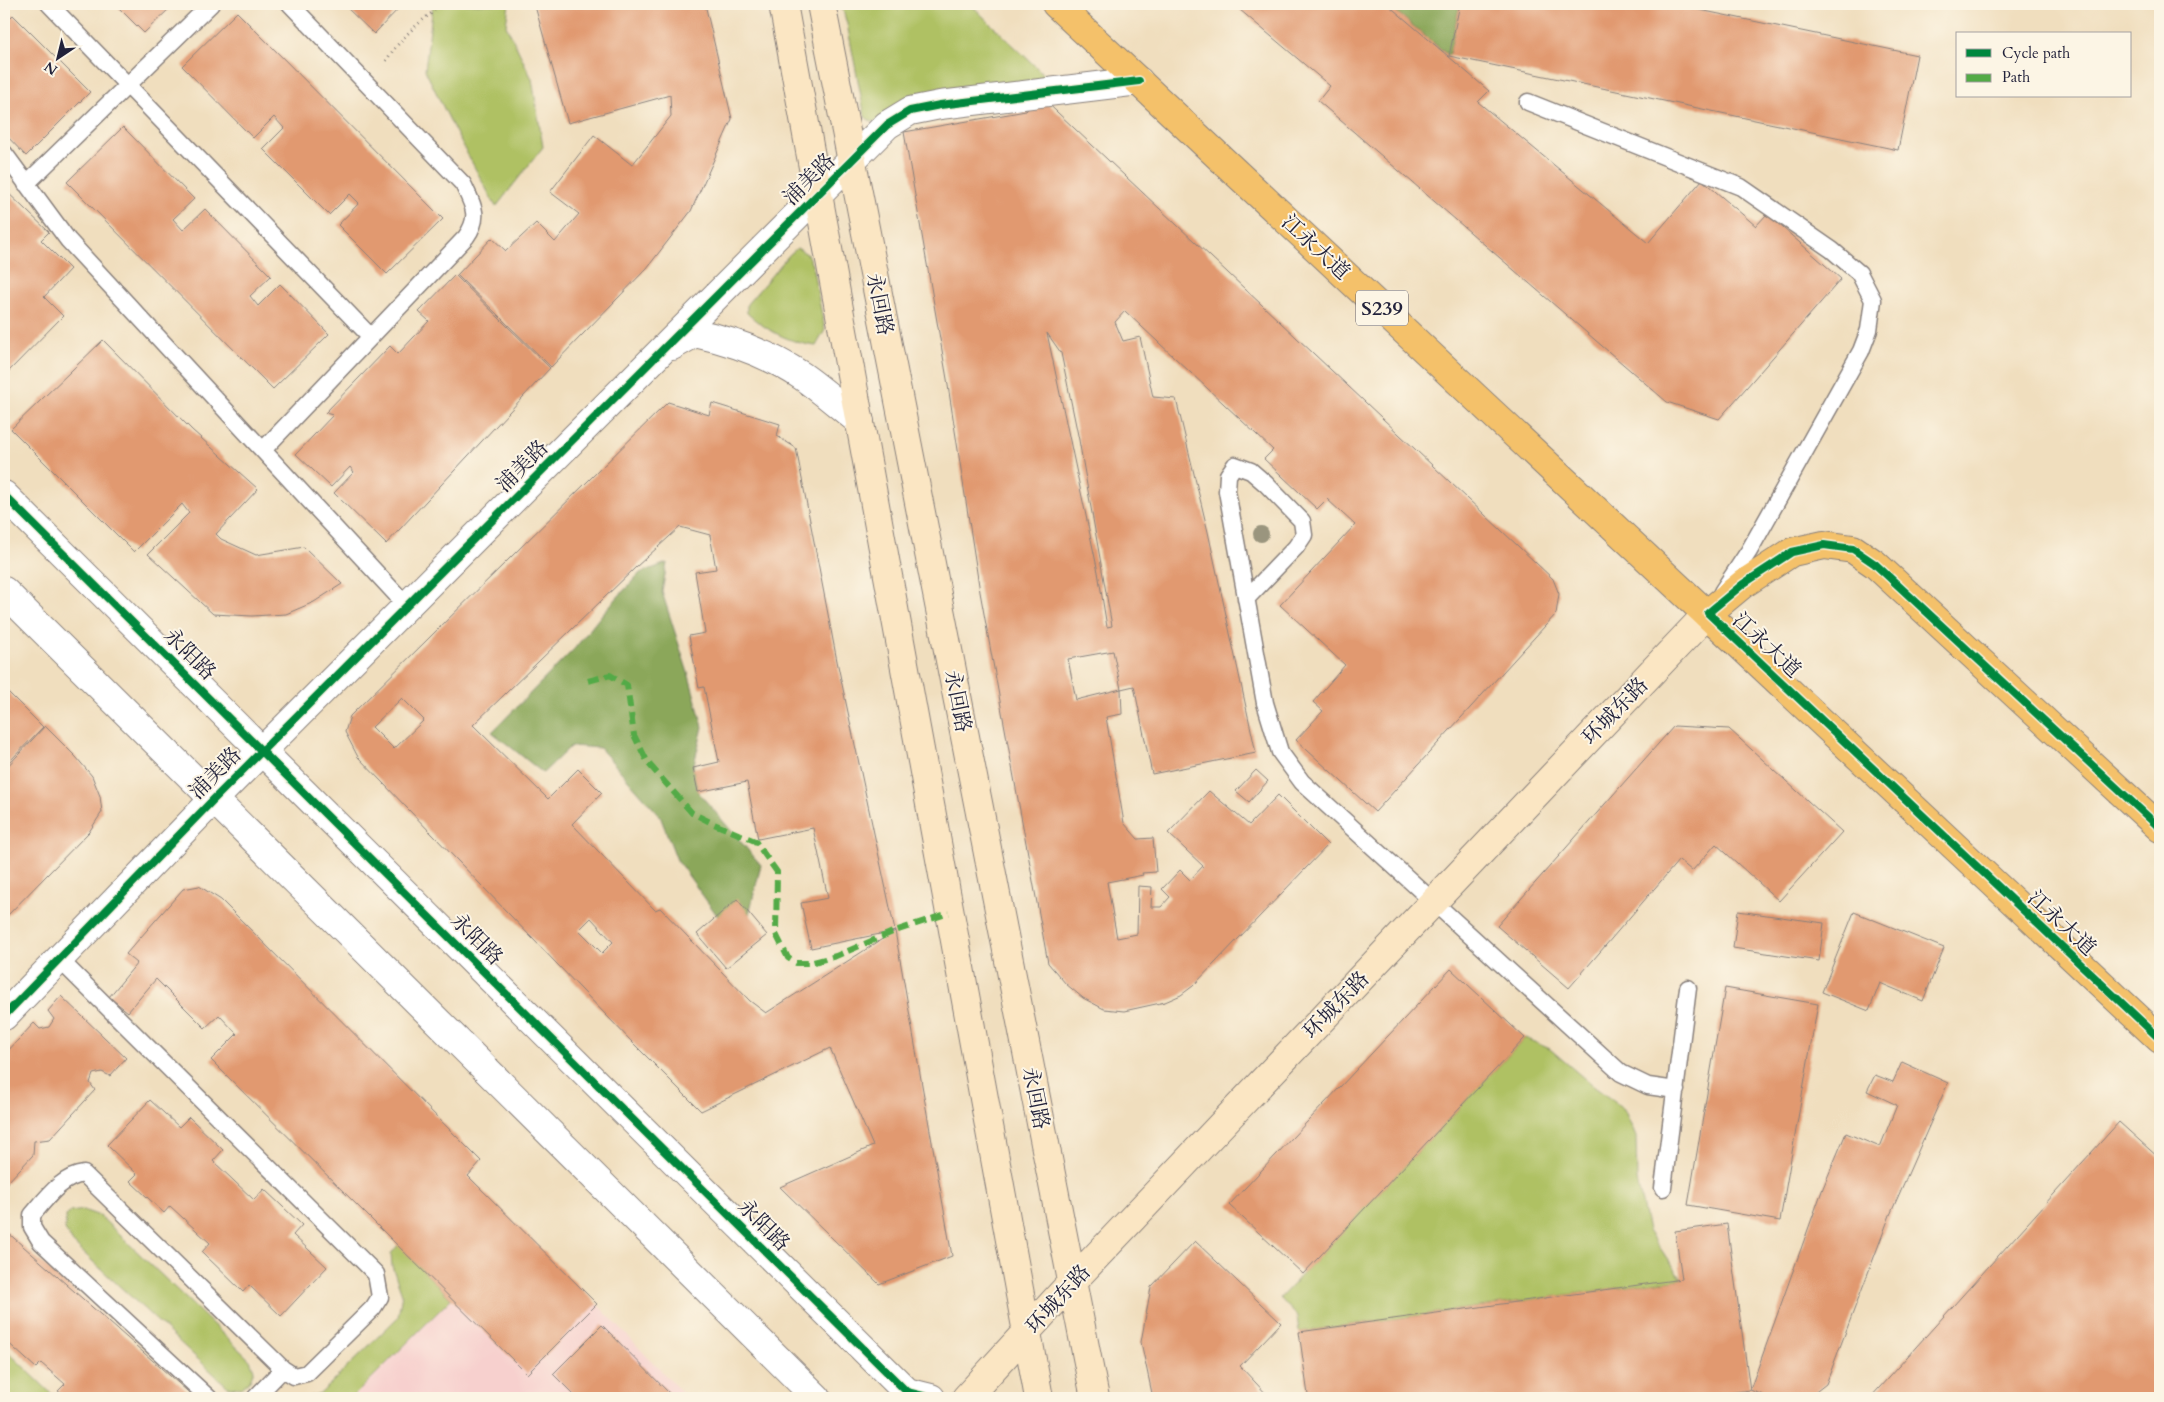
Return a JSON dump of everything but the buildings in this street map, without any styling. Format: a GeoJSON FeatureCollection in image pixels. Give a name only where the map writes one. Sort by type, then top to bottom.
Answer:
{"type":"FeatureCollection","features":[{"type":"Feature","properties":{"kind":"main road","name":"永回路"},"geometry":{"type":"LineString","coordinates":[[783,4],[1039,1398]]}},
{"type":"Feature","properties":{"kind":"main road","name":"永回路"},"geometry":{"type":"LineString","coordinates":[[821,4],[1095,1398]]}},
{"type":"Feature","properties":{"kind":"main road","name":"江永大道"},"geometry":{"type":"LineString","coordinates":[[1056,4],[1708,613],[2160,1039]]}},
{"type":"Feature","properties":{"kind":"main road","name":"江永大道"},"geometry":{"type":"LineString","coordinates":[[1708,613],[1743,584],[1792,552],[1824,546],[1853,549],[1876,564],[2160,828]]}},
{"type":"Feature","properties":{"kind":"main road","name":"环城东路"},"geometry":{"type":"LineString","coordinates":[[966,1398],[1072,1282],[1708,613]]}},
{"type":"Feature","properties":{"kind":"street","name":"浦美路"},"geometry":{"type":"LineString","coordinates":[[4,1016],[213,800],[887,125],[910,111],[940,105],[1139,81]]}},
{"type":"Feature","properties":{"kind":"street"},"geometry":{"type":"LineString","coordinates":[[658,355],[695,333],[719,338],[762,354],[802,376],[860,422]]}},
{"type":"Feature","properties":{"kind":"street","name":"永阳路"},"geometry":{"type":"LineString","coordinates":[[4,495],[263,750],[907,1392],[931,1398]]}},
{"type":"Feature","properties":{"kind":"street"},"geometry":{"type":"LineString","coordinates":[[4,592],[817,1398]]}},
{"type":"Feature","properties":{"kind":"street"},"geometry":{"type":"LineString","coordinates":[[872,1357],[886,1398]]}},
{"type":"Feature","properties":{"kind":"street"},"geometry":{"type":"LineString","coordinates":[[938,1398],[985,1377]]}},
{"type":"Feature","properties":{"kind":"lane"},"geometry":{"type":"LineString","coordinates":[[49,4],[371,337]]}},
{"type":"Feature","properties":{"kind":"lane"},"geometry":{"type":"LineString","coordinates":[[26,184],[211,4]]}},
{"type":"Feature","properties":{"kind":"lane"},"geometry":{"type":"LineString","coordinates":[[263,450],[466,237],[474,226],[475,208],[463,184],[290,4]]}},
{"type":"Feature","properties":{"kind":"lane"},"geometry":{"type":"LineString","coordinates":[[1528,102],[1741,187],[1832,250],[1859,273],[1872,300],[1870,330],[1861,351],[1749,551],[1708,613]]}},
{"type":"Feature","properties":{"kind":"lane"},"geometry":{"type":"LineString","coordinates":[[4,153],[68,240],[407,606]]}},
{"type":"Feature","properties":{"kind":"lane"},"geometry":{"type":"LineString","coordinates":[[1246,599],[1296,547],[1304,535],[1302,521],[1266,484],[1251,472],[1235,465],[1228,475],[1227,491],[1246,599],[1265,703],[1280,752],[1302,782],[1621,1073],[1648,1086],[1676,1090]]}},
{"type":"Feature","properties":{"kind":"lane"},"geometry":{"type":"LineString","coordinates":[[59,959],[376,1274],[380,1297],[373,1308],[307,1373],[294,1376],[283,1369],[84,1174],[74,1175],[54,1190],[32,1215],[32,1227],[41,1242],[209,1398]]}},
{"type":"Feature","properties":{"kind":"lane"},"geometry":{"type":"LineString","coordinates":[[1663,1188],[1688,988]]}},
{"type":"Feature","properties":{"kind":"lane"},"geometry":{"type":"LineString","coordinates":[[254,1398],[283,1369]]}},
{"type":"Feature","properties":{"kind":"path"},"geometry":{"type":"LineString","coordinates":[[373,90],[386,62],[398,43],[414,26],[444,4]]}},
{"type":"Feature","properties":{"kind":"shaded area"},"geometry":{"type":"Polygon","coordinates":[[[451,1299],[527,1374],[597,1304],[687,1398],[352,1398],[451,1299]]]}},
{"type":"Feature","properties":{"kind":"green space"},"geometry":{"type":"Polygon","coordinates":[[[433,4],[509,4],[506,25],[532,79],[543,147],[496,207],[425,70],[433,4]]]}},
{"type":"Feature","properties":{"kind":"green space"},"geometry":{"type":"Polygon","coordinates":[[[841,4],[970,4],[1055,85],[872,122],[865,117],[847,24],[841,4]]]}},
{"type":"Feature","properties":{"kind":"green space"},"geometry":{"type":"Polygon","coordinates":[[[1387,4],[1460,4],[1449,56],[1387,4]]]}},
{"type":"Feature","properties":{"kind":"green space"},"geometry":{"type":"Polygon","coordinates":[[[797,248],[807,254],[812,265],[825,330],[816,346],[797,342],[779,335],[747,313],[747,304],[797,248]]]}},
{"type":"Feature","properties":{"kind":"green space"},"geometry":{"type":"Polygon","coordinates":[[[667,563],[662,592],[703,727],[693,768],[698,792],[761,865],[748,918],[719,918],[677,860],[660,816],[600,748],[571,746],[543,773],[492,732],[575,648],[603,613],[640,573],[667,563]]]}},
{"type":"Feature","properties":{"kind":"green space"},"geometry":{"type":"Polygon","coordinates":[[[1525,1038],[1550,1049],[1592,1085],[1624,1109],[1636,1137],[1637,1180],[1648,1231],[1682,1279],[1299,1332],[1297,1316],[1280,1298],[1525,1038]]]}},
{"type":"Feature","properties":{"kind":"green space"},"geometry":{"type":"Polygon","coordinates":[[[83,1210],[100,1216],[250,1360],[254,1370],[250,1380],[241,1388],[228,1387],[73,1243],[65,1230],[66,1216],[71,1212],[83,1210]]]}},
{"type":"Feature","properties":{"kind":"green space"},"geometry":{"type":"Polygon","coordinates":[[[398,1245],[451,1299],[352,1398],[304,1398],[321,1393],[398,1317],[402,1294],[392,1266],[391,1254],[398,1245]]]}},
{"type":"Feature","properties":{"kind":"green space"},"geometry":{"type":"Polygon","coordinates":[[[4,1348],[56,1398],[4,1398],[4,1348]]]}},
{"type":"Feature","properties":{"kind":"marked path"},"geometry":{"type":"LineString","coordinates":[[588,681],[610,675],[627,685],[634,735],[648,763],[692,813],[755,841],[777,872],[776,934],[788,958],[796,963],[810,963],[836,956],[895,931],[949,913]]}},
{"type":"Feature","properties":{"kind":"cycle path"},"geometry":{"type":"LineString","coordinates":[[4,1016],[213,800],[887,125],[910,111],[940,105],[1139,81]]}},
{"type":"Feature","properties":{"kind":"cycle path"},"geometry":{"type":"LineString","coordinates":[[4,495],[907,1392],[931,1398]]}},
{"type":"Feature","properties":{"kind":"cycle path"},"geometry":{"type":"LineString","coordinates":[[2160,828],[1875,564],[1853,549],[1824,545],[1792,552],[1743,584],[1708,613],[2160,1039]]}}]}
